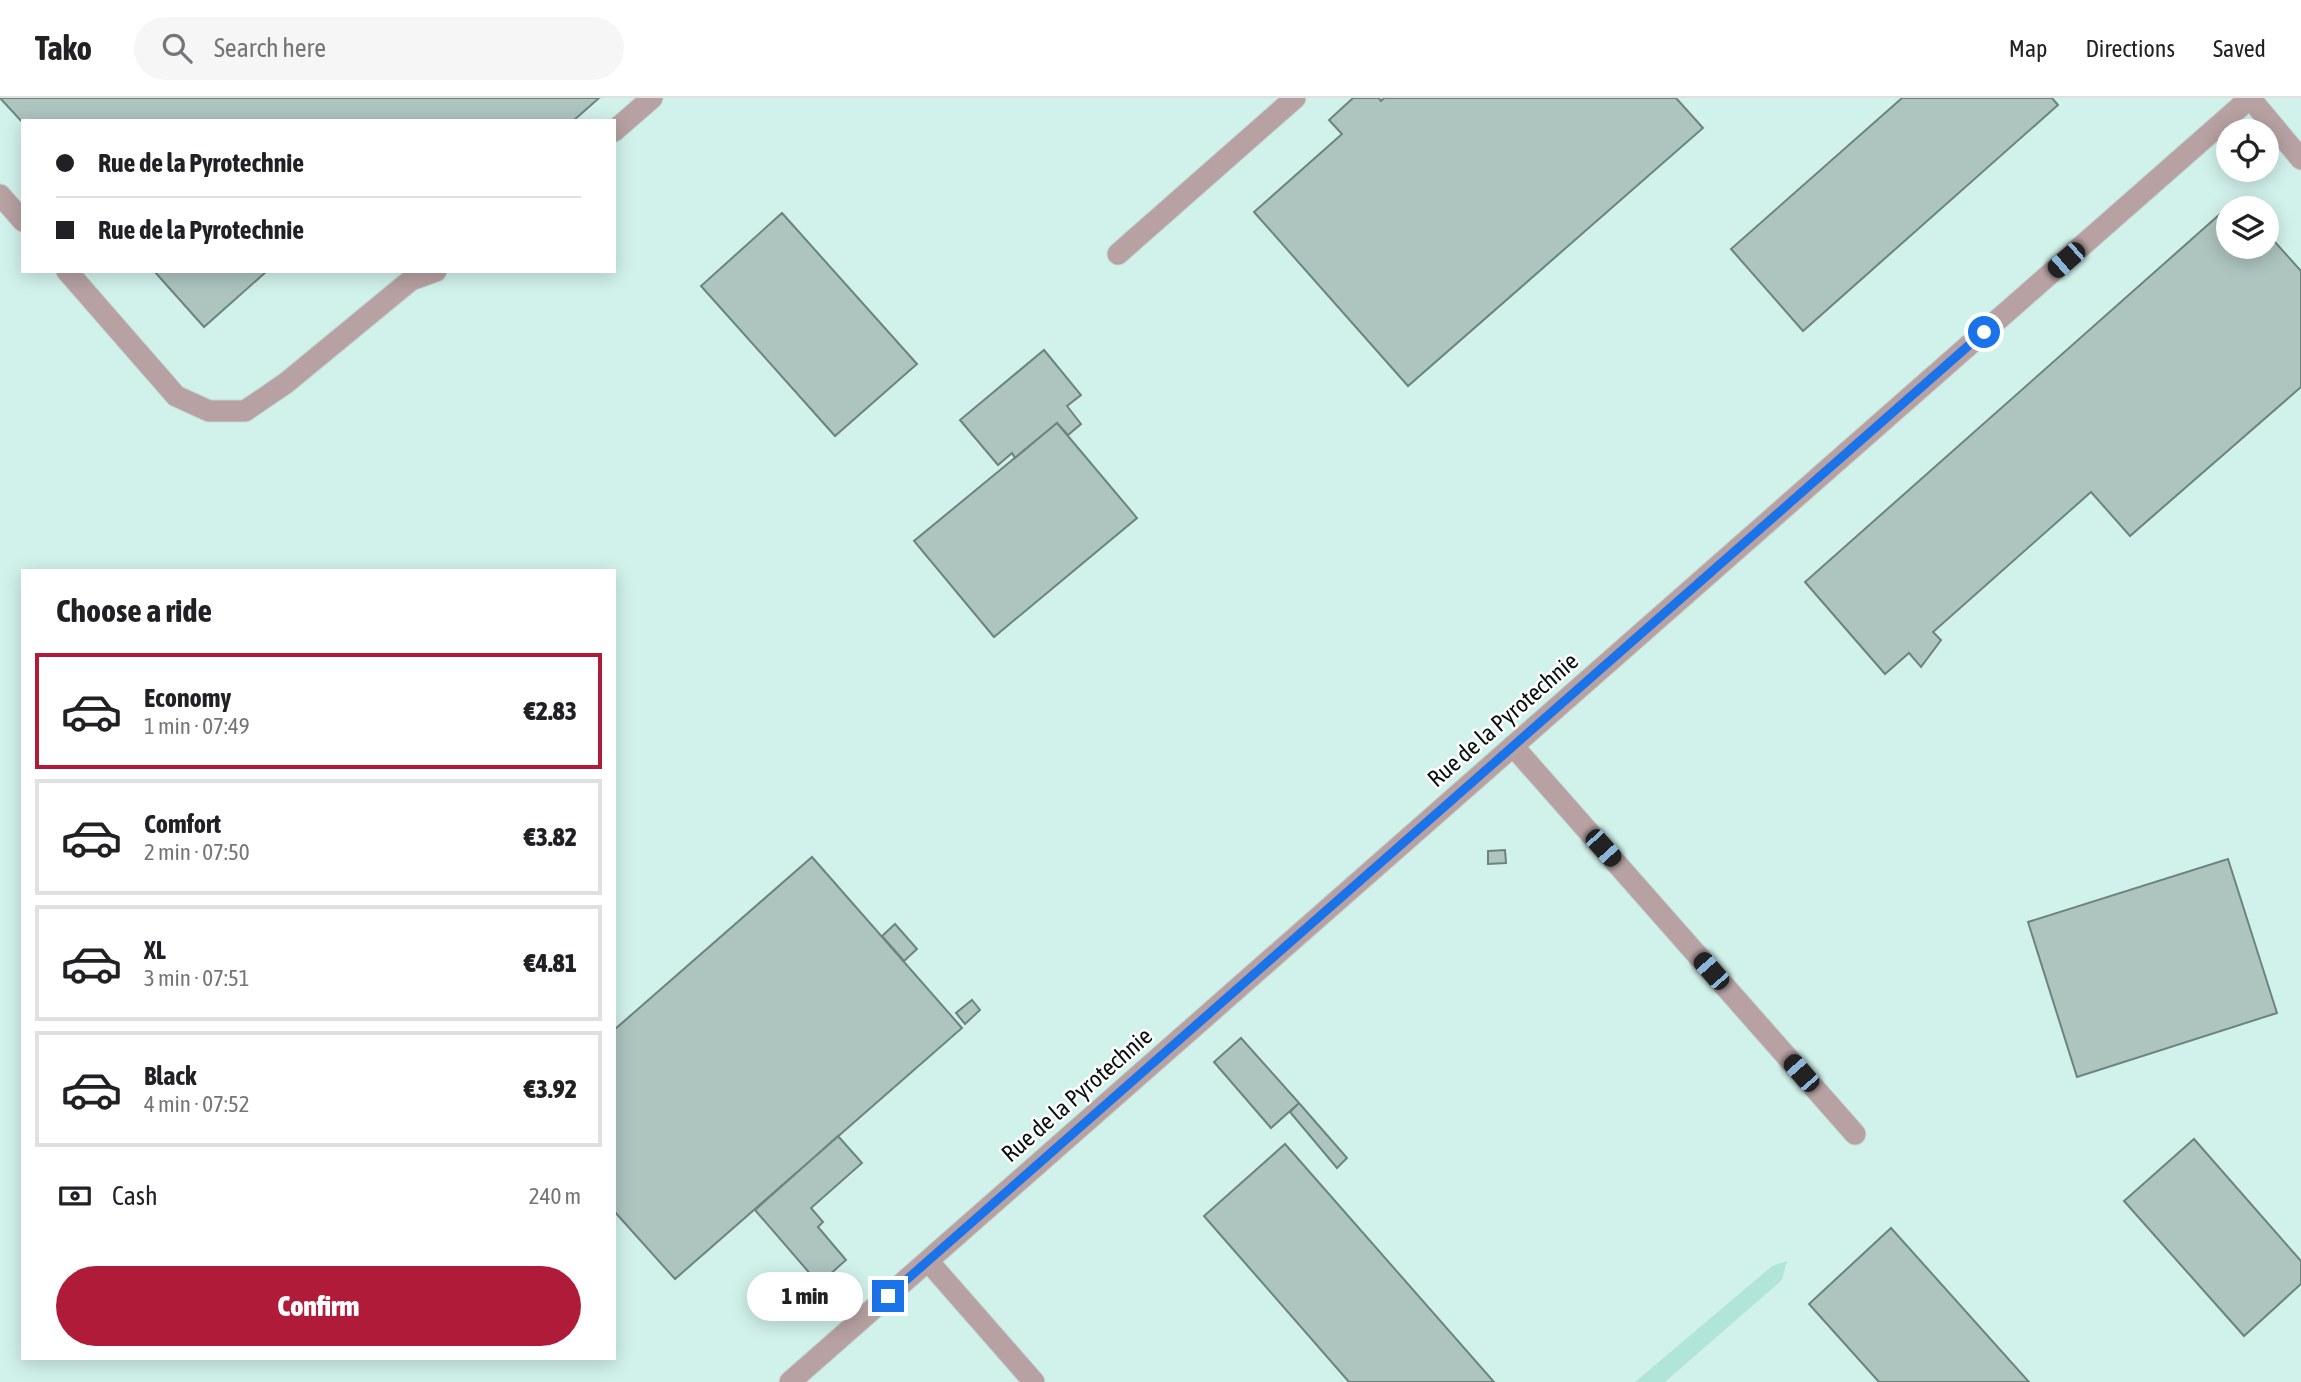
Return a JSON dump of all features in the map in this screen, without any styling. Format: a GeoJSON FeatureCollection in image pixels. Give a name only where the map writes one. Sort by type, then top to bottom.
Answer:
{"type":"FeatureCollection","features":[{"type":"Feature","properties":{"kind":"street"},"geometry":{"type":"LineString","coordinates":[[616,129],[652,98]]}},
{"type":"Feature","properties":{"kind":"street"},"geometry":{"type":"LineString","coordinates":[[1118,254],[1295,98]]}},
{"type":"Feature","properties":{"kind":"street"},"geometry":{"type":"LineString","coordinates":[[2250,98],[2301,159]]}},
{"type":"Feature","properties":{"kind":"street","name":"Rue de la Pyrotechnie"},"geometry":{"type":"LineString","coordinates":[[790,1382],[2250,98]]}},
{"type":"Feature","properties":{"kind":"street"},"geometry":{"type":"LineString","coordinates":[[0,195],[21,219]]}},
{"type":"Feature","properties":{"kind":"street"},"geometry":{"type":"LineString","coordinates":[[69,273],[176,396],[209,411],[246,411],[286,383],[411,280],[430,273]]}},
{"type":"Feature","properties":{"kind":"street"},"geometry":{"type":"LineString","coordinates":[[1513,746],[1855,1134]]}},
{"type":"Feature","properties":{"kind":"street"},"geometry":{"type":"LineString","coordinates":[[928,1261],[1034,1382]]}},
{"type":"Feature","properties":{"kind":"shaded area"},"geometry":{"type":"Polygon","coordinates":[[[0,98],[2301,98],[2301,1382],[0,1382],[0,98]]]}},
{"type":"Feature","properties":{"kind":"shaded area"},"geometry":{"type":"Polygon","coordinates":[[[1787,1261],[1782,1280],[1665,1382],[1635,1382],[1772,1266],[1787,1261]]]}},
{"type":"Feature","properties":{"kind":"building"},"geometry":{"type":"Polygon","coordinates":[[[0,98],[599,98],[575,119],[21,121],[0,98]]]}},
{"type":"Feature","properties":{"kind":"building"},"geometry":{"type":"Polygon","coordinates":[[[1353,98],[1379,98],[1381,101],[1384,98],[1676,98],[1703,128],[1408,386],[1254,212],[1342,134],[1329,120],[1353,98]]]}},
{"type":"Feature","properties":{"kind":"building"},"geometry":{"type":"Polygon","coordinates":[[[1902,98],[2052,98],[2058,105],[1803,331],[1731,249],[1902,98]]]}},
{"type":"Feature","properties":{"kind":"building"},"geometry":{"type":"Polygon","coordinates":[[[782,213],[917,364],[835,436],[701,286],[782,213]]]}},
{"type":"Feature","properties":{"kind":"building"},"geometry":{"type":"Polygon","coordinates":[[[2216,218],[2216,259],[2279,259],[2279,246],[2301,271],[2301,387],[2130,536],[2091,492],[1933,632],[1941,640],[1921,667],[1909,653],[1885,674],[1805,582],[2216,218]]]}},
{"type":"Feature","properties":{"kind":"building"},"geometry":{"type":"Polygon","coordinates":[[[156,273],[265,273],[204,327],[156,273]]]}},
{"type":"Feature","properties":{"kind":"building"},"geometry":{"type":"Polygon","coordinates":[[[1044,350],[1081,395],[1067,406],[1081,424],[1068,435],[1057,423],[1015,458],[1012,453],[998,465],[960,420],[1044,350]]]}},
{"type":"Feature","properties":{"kind":"building"},"geometry":{"type":"Polygon","coordinates":[[[1057,423],[1137,518],[994,637],[914,541],[1057,423]]]}},
{"type":"Feature","properties":{"kind":"building"},"geometry":{"type":"Polygon","coordinates":[[[1505,850],[1506,863],[1488,864],[1488,851],[1505,850]]]}},
{"type":"Feature","properties":{"kind":"building"},"geometry":{"type":"Polygon","coordinates":[[[812,857],[962,1028],[675,1279],[616,1213],[616,1028],[812,857]]]}},
{"type":"Feature","properties":{"kind":"building"},"geometry":{"type":"Polygon","coordinates":[[[2228,859],[2277,1013],[2077,1077],[2028,922],[2228,859]]]}},
{"type":"Feature","properties":{"kind":"building"},"geometry":{"type":"Polygon","coordinates":[[[895,924],[917,949],[904,961],[882,936],[895,924]]]}},
{"type":"Feature","properties":{"kind":"building"},"geometry":{"type":"Polygon","coordinates":[[[972,1000],[980,1010],[965,1024],[956,1013],[972,1000]]]}},
{"type":"Feature","properties":{"kind":"building"},"geometry":{"type":"Polygon","coordinates":[[[1241,1038],[1299,1103],[1271,1128],[1214,1062],[1241,1038]]]}},
{"type":"Feature","properties":{"kind":"building"},"geometry":{"type":"Polygon","coordinates":[[[1299,1103],[1347,1158],[1337,1168],[1290,1112],[1299,1103]]]}},
{"type":"Feature","properties":{"kind":"building"},"geometry":{"type":"Polygon","coordinates":[[[838,1136],[862,1163],[811,1208],[823,1222],[818,1227],[846,1260],[819,1284],[755,1210],[838,1136]]]}},
{"type":"Feature","properties":{"kind":"building"},"geometry":{"type":"Polygon","coordinates":[[[2194,1139],[2301,1261],[2301,1284],[2244,1336],[2124,1201],[2194,1139]]]}},
{"type":"Feature","properties":{"kind":"building"},"geometry":{"type":"Polygon","coordinates":[[[1285,1144],[1494,1382],[1349,1382],[1204,1216],[1285,1144]]]}},
{"type":"Feature","properties":{"kind":"building"},"geometry":{"type":"Polygon","coordinates":[[[1891,1228],[2029,1382],[1879,1382],[1809,1304],[1891,1228]]]}},
{"type":"Feature","properties":{"kind":"route"},"geometry":{"type":"LineString","coordinates":[[888,1296],[1984,332]]}}]}
